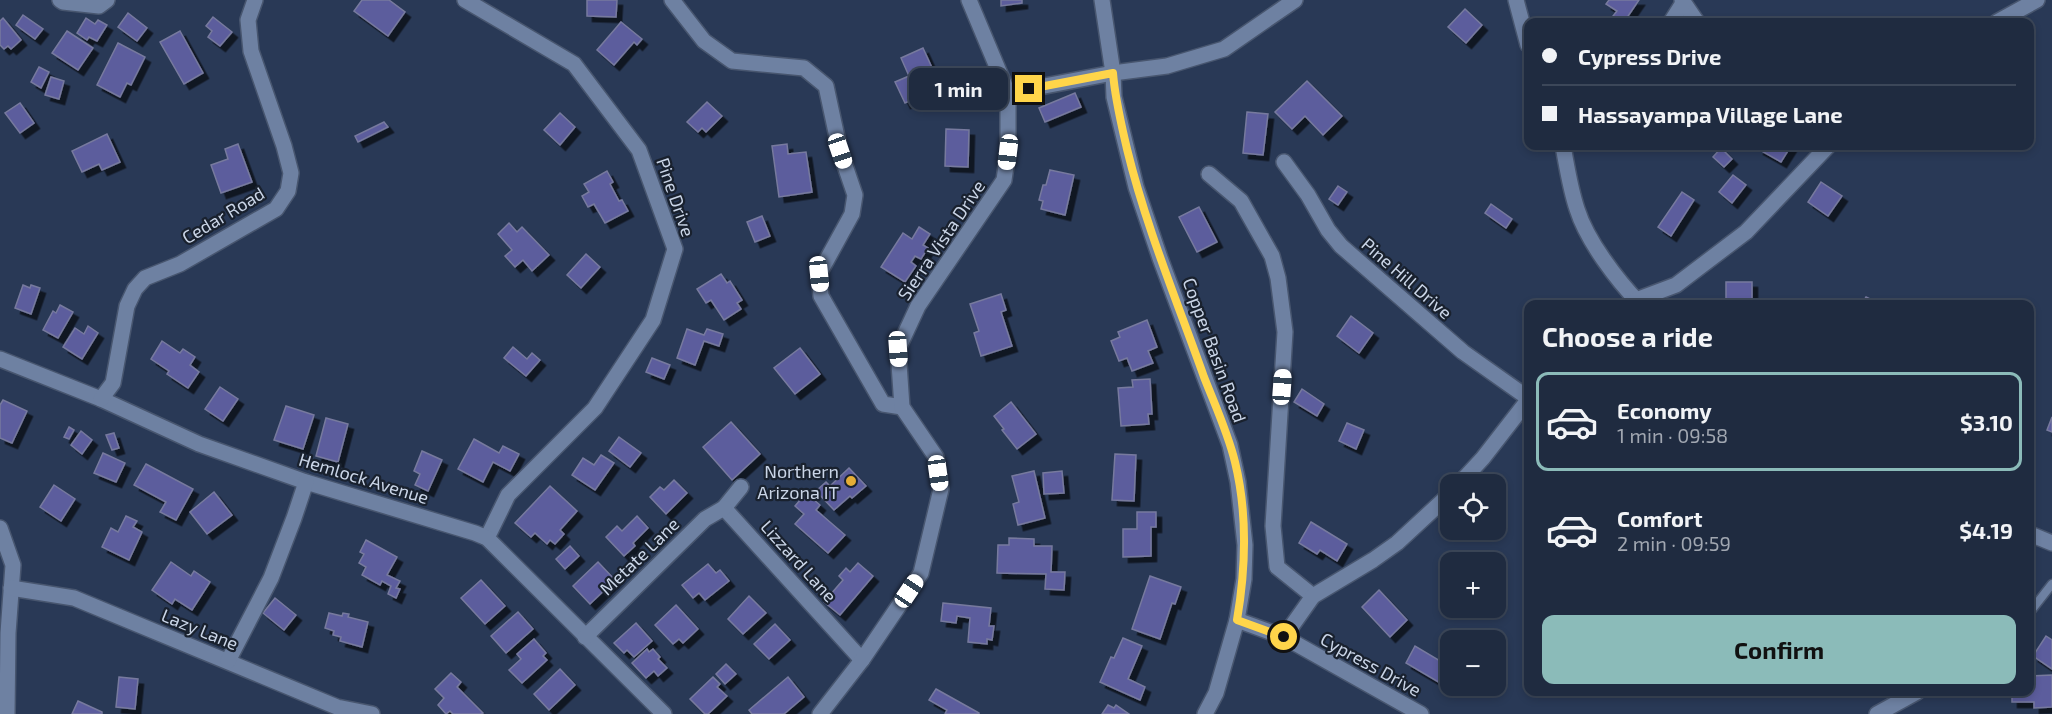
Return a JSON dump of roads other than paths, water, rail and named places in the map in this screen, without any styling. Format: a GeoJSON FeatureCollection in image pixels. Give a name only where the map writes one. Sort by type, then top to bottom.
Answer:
{"type":"FeatureCollection","features":[{"type":"Feature","properties":{"kind":"street"},"geometry":{"type":"LineString","coordinates":[[60,0],[99,6],[107,0]]}},
{"type":"Feature","properties":{"kind":"street","name":"Cedar Road"},"geometry":{"type":"LineString","coordinates":[[101,399],[113,383],[127,306],[135,289],[145,278],[180,264],[276,209],[288,191],[291,172],[251,51],[248,20],[255,0]]}},
{"type":"Feature","properties":{"kind":"street","name":"Pine Drive"},"geometry":{"type":"LineString","coordinates":[[465,0],[574,64],[639,150],[675,249],[653,320],[595,408],[508,495],[487,538]]}},
{"type":"Feature","properties":{"kind":"street"},"geometry":{"type":"LineString","coordinates":[[672,0],[704,41],[732,61],[804,68],[826,86],[840,151],[855,195],[852,214],[819,274],[821,296],[883,404],[902,406]]}},
{"type":"Feature","properties":{"kind":"street","name":"Sierra Vista Drive"},"geometry":{"type":"LineString","coordinates":[[820,714],[862,660],[921,573],[941,489],[936,457],[902,406],[898,349],[918,306],[1004,180],[1008,152],[1008,93],[969,0]]}},
{"type":"Feature","properties":{"kind":"street","name":"Copper Basin Road"},"geometry":{"type":"LineString","coordinates":[[1102,0],[1113,73],[1114,97],[1136,187],[1235,463],[1244,520],[1244,579],[1237,620],[1216,693],[1205,714]]}},
{"type":"Feature","properties":{"kind":"street"},"geometry":{"type":"LineString","coordinates":[[1008,93],[1113,73],[1167,66],[1224,49],[1295,0]]}},
{"type":"Feature","properties":{"kind":"street"},"geometry":{"type":"LineString","coordinates":[[1515,0],[1524,31]]}},
{"type":"Feature","properties":{"kind":"street"},"geometry":{"type":"LineString","coordinates":[[2004,18],[2037,0]]}},
{"type":"Feature","properties":{"kind":"street"},"geometry":{"type":"LineString","coordinates":[[1673,18],[1682,2],[1694,18]]}},
{"type":"Feature","properties":{"kind":"street"},"geometry":{"type":"LineString","coordinates":[[1564,150],[1577,211],[1589,236],[1633,300]]}},
{"type":"Feature","properties":{"kind":"street"},"geometry":{"type":"LineString","coordinates":[[1642,300],[1676,285],[1746,232],[1820,150]]}},
{"type":"Feature","properties":{"kind":"street","name":"Pine Hill Drive"},"geometry":{"type":"LineString","coordinates":[[1284,162],[1341,246],[1463,352],[1524,396]]}},
{"type":"Feature","properties":{"kind":"street"},"geometry":{"type":"LineString","coordinates":[[1209,174],[1241,201],[1272,256],[1278,278],[1285,332],[1273,526],[1277,567],[1313,596]]}},
{"type":"Feature","properties":{"kind":"street","name":"Hemlock Avenue"},"geometry":{"type":"LineString","coordinates":[[0,359],[101,399],[199,444],[306,482],[475,532],[487,538],[664,714]]}},
{"type":"Feature","properties":{"kind":"street"},"geometry":{"type":"LineString","coordinates":[[1468,474],[1524,404]]}},
{"type":"Feature","properties":{"kind":"street"},"geometry":{"type":"LineString","coordinates":[[228,661],[271,578],[306,482]]}},
{"type":"Feature","properties":{"kind":"street"},"geometry":{"type":"LineString","coordinates":[[724,508],[741,487]]}},
{"type":"Feature","properties":{"kind":"street"},"geometry":{"type":"LineString","coordinates":[[1284,637],[1313,596],[1396,543],[1440,504]]}},
{"type":"Feature","properties":{"kind":"street","name":"Lizzard Lane"},"geometry":{"type":"LineString","coordinates":[[724,508],[862,660]]}},
{"type":"Feature","properties":{"kind":"street","name":"Metate Lane"},"geometry":{"type":"LineString","coordinates":[[585,637],[705,519],[724,508]]}},
{"type":"Feature","properties":{"kind":"street"},"geometry":{"type":"LineString","coordinates":[[0,528],[13,565],[8,633],[7,714]]}},
{"type":"Feature","properties":{"kind":"street"},"geometry":{"type":"LineString","coordinates":[[2034,536],[2052,543]]}},
{"type":"Feature","properties":{"kind":"street","name":"Lazy Lane"},"geometry":{"type":"LineString","coordinates":[[11,588],[74,598],[337,707],[372,714]]}},
{"type":"Feature","properties":{"kind":"street","name":"Cypress Drive"},"geometry":{"type":"LineString","coordinates":[[1237,620],[1284,637],[1421,714]]}},
{"type":"Feature","properties":{"kind":"street"},"geometry":{"type":"LineString","coordinates":[[1877,714],[1910,696]]}},
{"type":"Feature","properties":{"kind":"lane"},"geometry":{"type":"LineString","coordinates":[[2034,607],[2052,584]]}},
{"type":"Feature","properties":{"kind":"place","name":"Northern Arizona IT"},"geometry":{"type":"Point","coordinates":[851,481]}}]}
